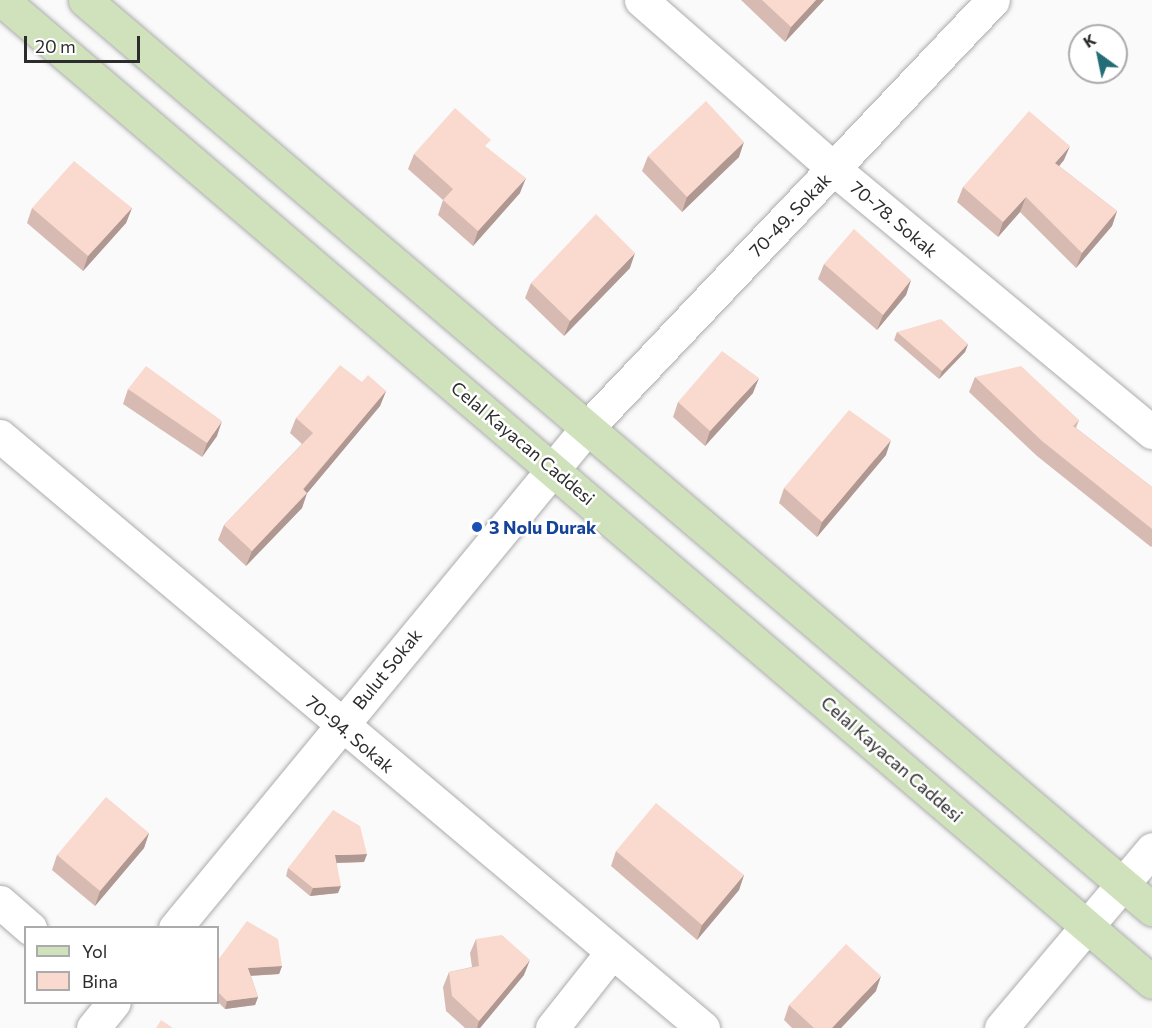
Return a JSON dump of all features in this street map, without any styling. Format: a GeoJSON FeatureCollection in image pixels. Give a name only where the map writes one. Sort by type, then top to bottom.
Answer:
{"type":"FeatureCollection","features":[{"type":"Feature","properties":{"kind":"street","name":"Celal Kayacan Caddesi"},"geometry":{"type":"LineString","coordinates":[[2,0],[553,467],[1152,982]]}},
{"type":"Feature","properties":{"kind":"street"},"geometry":{"type":"LineString","coordinates":[[85,0],[1152,909]]}},
{"type":"Feature","properties":{"kind":"street","name":"70-78. Sokak"},"geometry":{"type":"LineString","coordinates":[[641,0],[834,169],[1152,432]]}},
{"type":"Feature","properties":{"kind":"street","name":"70-49. Sokak"},"geometry":{"type":"LineString","coordinates":[[553,467],[586,429],[993,0]]}},
{"type":"Feature","properties":{"kind":"street","name":"70-94. Sokak"},"geometry":{"type":"LineString","coordinates":[[0,436],[340,726],[703,1028]]}},
{"type":"Feature","properties":{"kind":"street","name":"Bulut Sokak"},"geometry":{"type":"LineString","coordinates":[[176,926],[553,467]]}},
{"type":"Feature","properties":{"kind":"street"},"geometry":{"type":"LineString","coordinates":[[1001,1028],[1088,928],[1152,849]]}},
{"type":"Feature","properties":{"kind":"street"},"geometry":{"type":"LineString","coordinates":[[0,902],[29,926]]}},
{"type":"Feature","properties":{"kind":"street"},"geometry":{"type":"LineString","coordinates":[[552,1028],[612,952]]}},
{"type":"Feature","properties":{"kind":"street"},"geometry":{"type":"LineString","coordinates":[[93,1028],[112,1004]]}},
{"type":"Feature","properties":{"kind":"building"},"geometry":{"type":"Polygon","coordinates":[[[762,0],[816,0],[791,27],[762,0]]]}},
{"type":"Feature","properties":{"kind":"building"},"geometry":{"type":"Polygon","coordinates":[[[706,101],[744,142],[687,197],[648,156],[706,101]]]}},
{"type":"Feature","properties":{"kind":"building"},"geometry":{"type":"Polygon","coordinates":[[[455,108],[491,140],[485,146],[526,178],[478,231],[443,200],[453,189],[414,154],[455,108]]]}},
{"type":"Feature","properties":{"kind":"building"},"geometry":{"type":"Polygon","coordinates":[[[1029,111],[1070,146],[1055,163],[1117,211],[1082,253],[1026,197],[1003,222],[963,187],[1029,111]]]}},
{"type":"Feature","properties":{"kind":"building"},"geometry":{"type":"Polygon","coordinates":[[[74,161],[132,208],[88,256],[32,208],[74,161]]]}},
{"type":"Feature","properties":{"kind":"building"},"geometry":{"type":"Polygon","coordinates":[[[596,214],[635,253],[570,321],[531,283],[596,214]]]}},
{"type":"Feature","properties":{"kind":"building"},"geometry":{"type":"Polygon","coordinates":[[[854,229],[911,280],[883,315],[824,264],[854,229]]]}},
{"type":"Feature","properties":{"kind":"building"},"geometry":{"type":"Polygon","coordinates":[[[941,319],[968,344],[942,371],[897,332],[941,319]]]}},
{"type":"Feature","properties":{"kind":"building"},"geometry":{"type":"Polygon","coordinates":[[[722,351],[759,378],[710,431],[678,402],[722,351]]]}},
{"type":"Feature","properties":{"kind":"building"},"geometry":{"type":"Polygon","coordinates":[[[340,365],[362,382],[368,375],[386,391],[303,489],[307,493],[252,551],[224,525],[313,433],[296,418],[340,365]]]}},
{"type":"Feature","properties":{"kind":"building"},"geometry":{"type":"Polygon","coordinates":[[[146,366],[222,421],[207,443],[128,389],[146,366]]]}},
{"type":"Feature","properties":{"kind":"building"},"geometry":{"type":"Polygon","coordinates":[[[1021,366],[1079,420],[1073,426],[1152,487],[1152,529],[1042,441],[975,377],[1021,366]]]}},
{"type":"Feature","properties":{"kind":"building"},"geometry":{"type":"Polygon","coordinates":[[[849,410],[891,440],[822,522],[784,488],[849,410]]]}},
{"type":"Feature","properties":{"kind":"building"},"geometry":{"type":"Polygon","coordinates":[[[106,797],[149,833],[100,891],[57,855],[106,797]]]}},
{"type":"Feature","properties":{"kind":"building"},"geometry":{"type":"Polygon","coordinates":[[[656,803],[744,875],[702,925],[616,851],[656,803]]]}},
{"type":"Feature","properties":{"kind":"building"},"geometry":{"type":"Polygon","coordinates":[[[333,810],[360,826],[367,854],[335,855],[341,886],[313,888],[288,868],[333,810]]]}},
{"type":"Feature","properties":{"kind":"building"},"geometry":{"type":"Polygon","coordinates":[[[247,921],[278,939],[282,966],[248,968],[258,997],[227,1001],[219,993],[219,959],[247,921]]]}},
{"type":"Feature","properties":{"kind":"building"},"geometry":{"type":"Polygon","coordinates":[[[502,935],[530,960],[479,1021],[452,996],[449,972],[479,966],[476,939],[502,935]]]}},
{"type":"Feature","properties":{"kind":"building"},"geometry":{"type":"Polygon","coordinates":[[[846,944],[881,976],[832,1028],[814,1028],[789,1005],[846,944]]]}},
{"type":"Feature","properties":{"kind":"building"},"geometry":{"type":"Polygon","coordinates":[[[161,1020],[173,1028],[156,1028],[161,1020]]]}},
{"type":"Feature","properties":{"kind":"place","name":"3 Nolu Durak"},"geometry":{"type":"Point","coordinates":[477,527]}}]}
